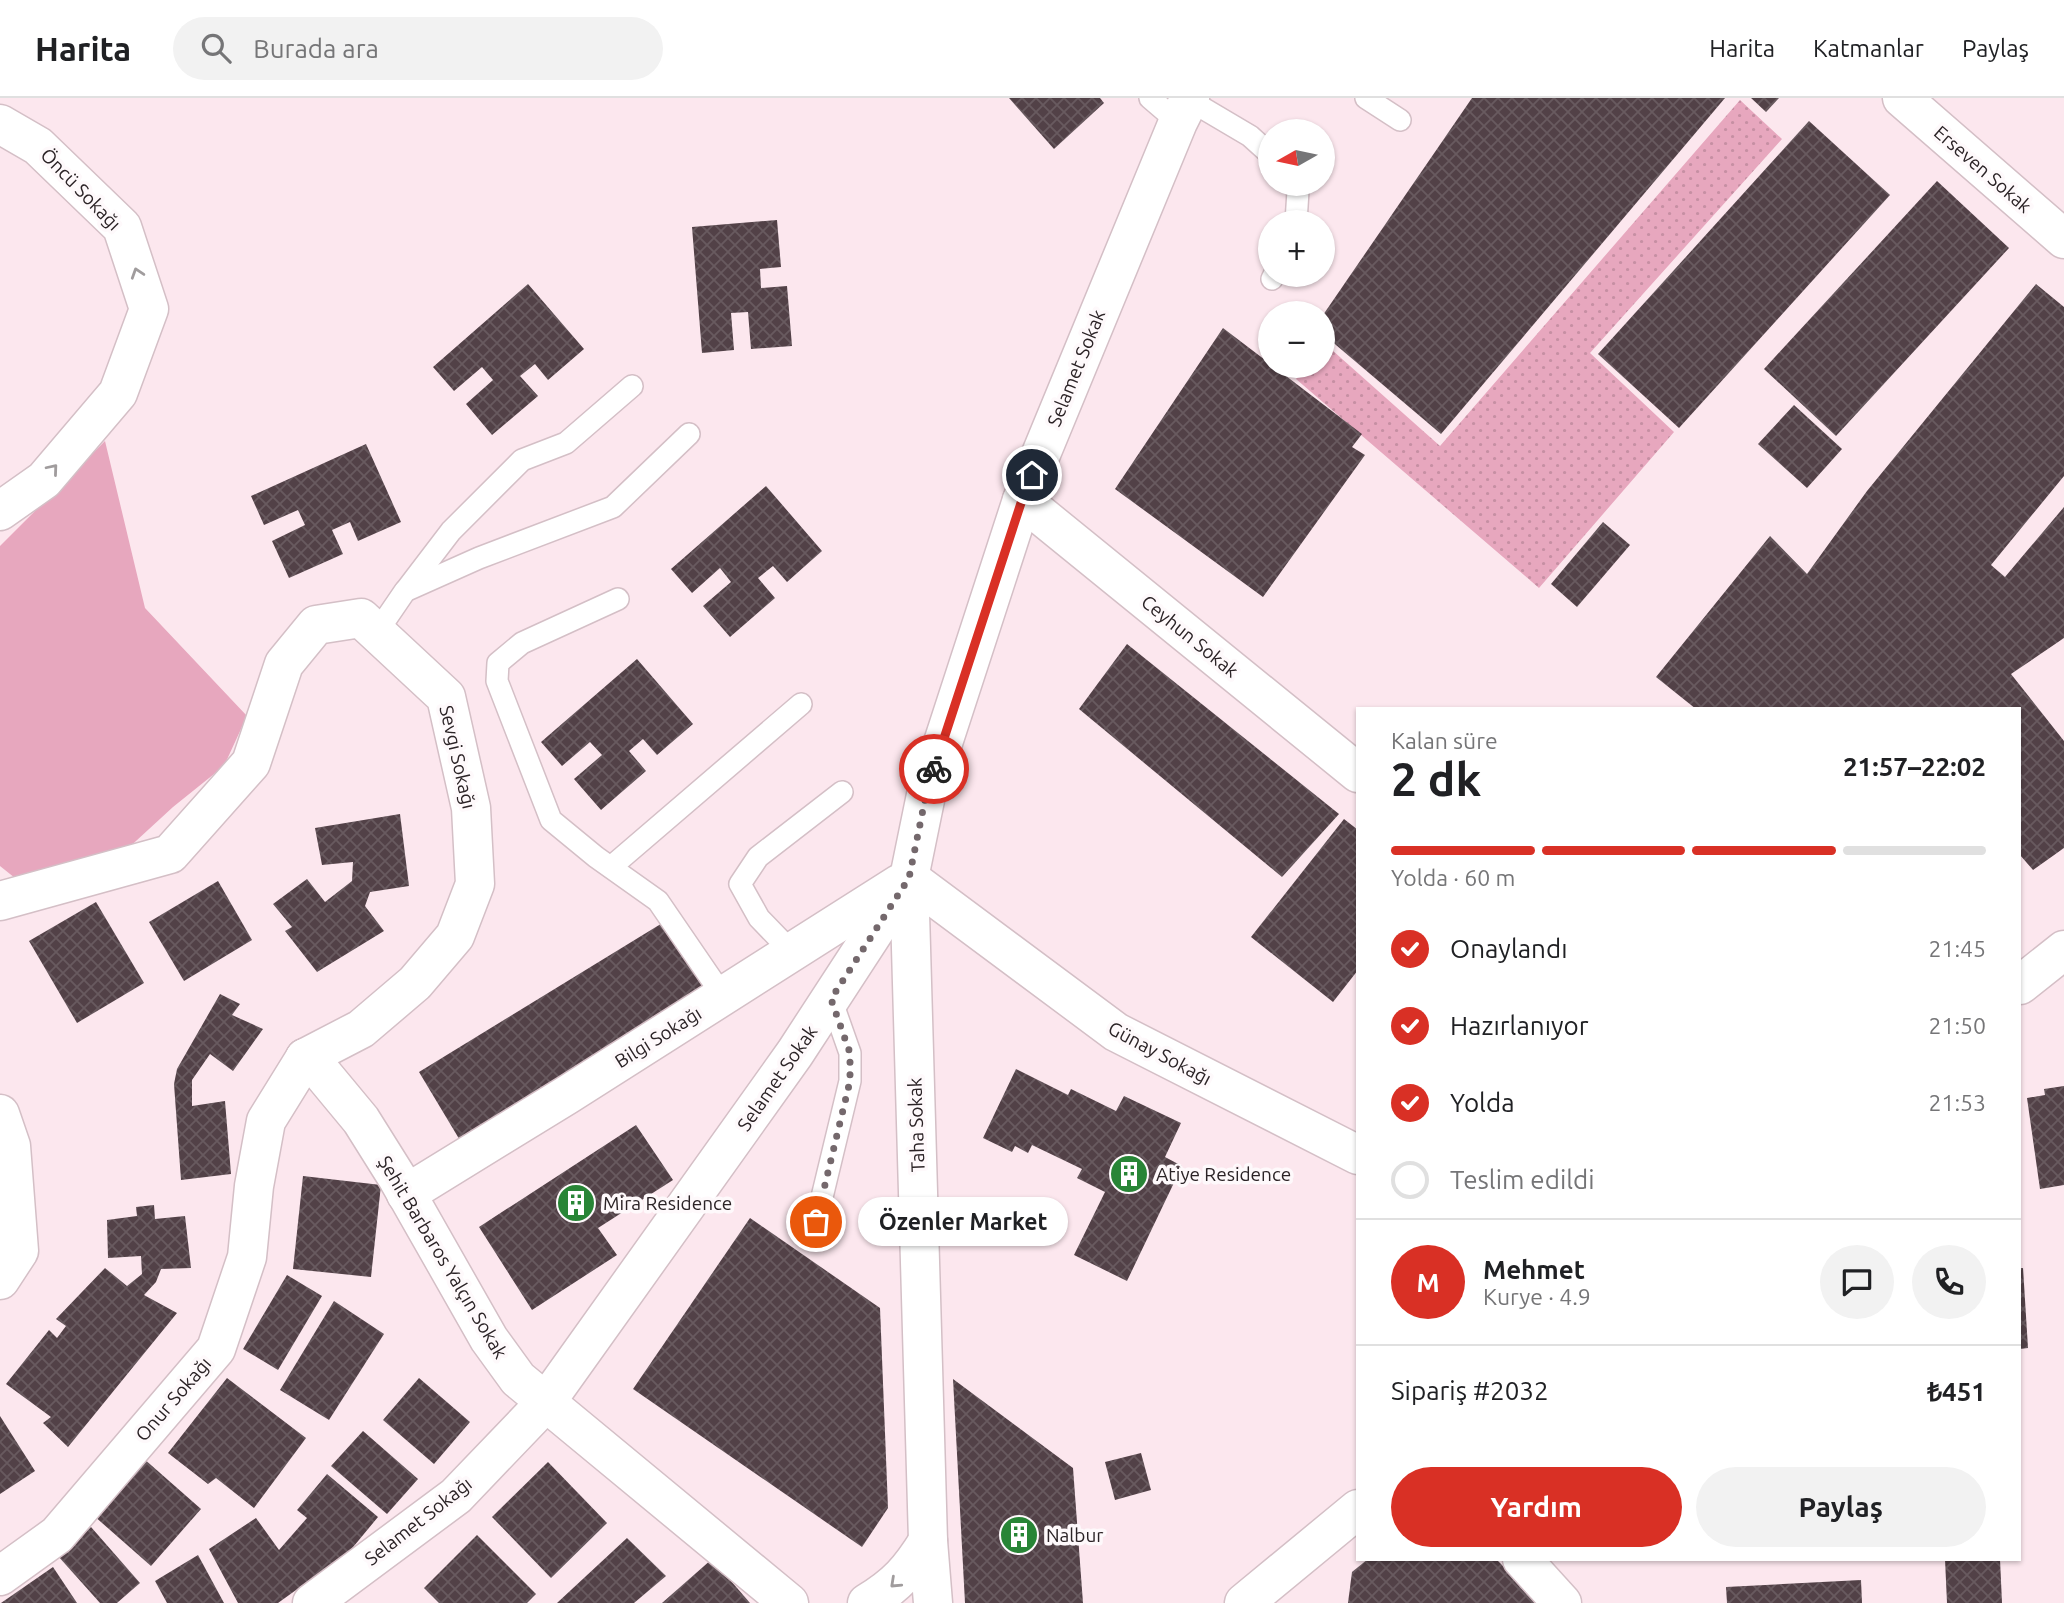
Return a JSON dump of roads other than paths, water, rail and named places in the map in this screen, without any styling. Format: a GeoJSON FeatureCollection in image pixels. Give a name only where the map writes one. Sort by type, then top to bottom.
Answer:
{"type":"FeatureCollection","features":[{"type":"Feature","properties":{"kind":"street","name":"Erseven Sokak"},"geometry":{"type":"LineString","coordinates":[[1902,98],[2064,239]]}},
{"type":"Feature","properties":{"kind":"street","name":"Erseven Sokak"},"geometry":{"type":"LineString","coordinates":[[1934,98],[2064,213]]}},
{"type":"Feature","properties":{"kind":"street","name":"Selamet Sokak"},"geometry":{"type":"LineString","coordinates":[[546,1402],[795,1053],[909,878],[926,795],[1022,500],[1177,104]]}},
{"type":"Feature","properties":{"kind":"street","name":"Öncü Sokağı"},"geometry":{"type":"LineString","coordinates":[[0,124],[38,146],[122,227],[149,309],[118,393],[44,480],[0,511]]}},
{"type":"Feature","properties":{"kind":"street","name":"Ceyhun Sokak"},"geometry":{"type":"LineString","coordinates":[[1022,500],[1356,770]]}},
{"type":"Feature","properties":{"kind":"street","name":"Sevgi Sokağı"},"geometry":{"type":"LineString","coordinates":[[0,901],[170,853],[251,762],[284,664],[316,625],[361,618],[446,697],[471,808],[475,884],[455,936],[415,983],[361,1029],[305,1058]]}},
{"type":"Feature","properties":{"kind":"street","name":"Bilgi Sokağı"},"geometry":{"type":"LineString","coordinates":[[406,1194],[765,971],[791,951],[909,878]]}},
{"type":"Feature","properties":{"kind":"street","name":"Günay Sokağı"},"geometry":{"type":"LineString","coordinates":[[909,878],[1116,1032],[1356,1154]]}},
{"type":"Feature","properties":{"kind":"street","name":"Taha Sokak"},"geometry":{"type":"LineString","coordinates":[[909,878],[928,1541],[933,1603]]}},
{"type":"Feature","properties":{"kind":"street"},"geometry":{"type":"LineString","coordinates":[[2021,984],[2064,950]]}},
{"type":"Feature","properties":{"kind":"street","name":"Şehit Barbaros Yalçın Sokak"},"geometry":{"type":"LineString","coordinates":[[305,1058],[322,1073],[361,1120],[489,1339],[519,1379],[789,1603]]}},
{"type":"Feature","properties":{"kind":"street","name":"Onur Sokağı"},"geometry":{"type":"LineString","coordinates":[[0,1576],[57,1535],[216,1349],[247,1257],[254,1186],[266,1121],[305,1058]]}},
{"type":"Feature","properties":{"kind":"street"},"geometry":{"type":"LineString","coordinates":[[0,1114],[11,1146],[19,1251],[0,1280]]}},
{"type":"Feature","properties":{"kind":"street","name":"Selamet Sokağı"},"geometry":{"type":"LineString","coordinates":[[312,1603],[456,1496],[546,1402]]}},
{"type":"Feature","properties":{"kind":"street"},"geometry":{"type":"LineString","coordinates":[[1244,1603],[1356,1511]]}},
{"type":"Feature","properties":{"kind":"street"},"geometry":{"type":"LineString","coordinates":[[867,1603],[889,1590],[912,1567],[928,1541]]}},
{"type":"Feature","properties":{"kind":"street"},"geometry":{"type":"LineString","coordinates":[[1524,1561],[1562,1603]]}},
{"type":"Feature","properties":{"kind":"lane"},"geometry":{"type":"LineString","coordinates":[[1366,98],[1400,120]]}},
{"type":"Feature","properties":{"kind":"lane"},"geometry":{"type":"LineString","coordinates":[[1177,104],[1250,136],[1258,143]]}},
{"type":"Feature","properties":{"kind":"lane"},"geometry":{"type":"LineString","coordinates":[[377,632],[452,531],[522,460],[566,443],[632,386]]}},
{"type":"Feature","properties":{"kind":"lane"},"geometry":{"type":"LineString","coordinates":[[405,591],[479,558],[613,507],[689,434]]}},
{"type":"Feature","properties":{"kind":"lane"},"geometry":{"type":"LineString","coordinates":[[618,599],[522,643],[498,663],[497,681],[551,820],[658,901],[723,996]]}},
{"type":"Feature","properties":{"kind":"lane"},"geometry":{"type":"LineString","coordinates":[[611,867],[801,704]]}},
{"type":"Feature","properties":{"kind":"lane"},"geometry":{"type":"LineString","coordinates":[[791,951],[759,918],[740,884],[758,857],[842,792]]}},
{"type":"Feature","properties":{"kind":"lane"},"geometry":{"type":"LineString","coordinates":[[816,1222],[850,1081],[850,1053],[831,999]]}},
{"type":"Feature","properties":{"kind":"place","name":"Atiye Residence"},"geometry":{"type":"Point","coordinates":[1129,1174]}},
{"type":"Feature","properties":{"kind":"place","name":"Mira Residence"},"geometry":{"type":"Point","coordinates":[576,1203]}},
{"type":"Feature","properties":{"kind":"place","name":"Özenler Market"},"geometry":{"type":"Point","coordinates":[816,1222]}},
{"type":"Feature","properties":{"kind":"place","name":"Nalbur"},"geometry":{"type":"Point","coordinates":[1019,1535]}}]}
